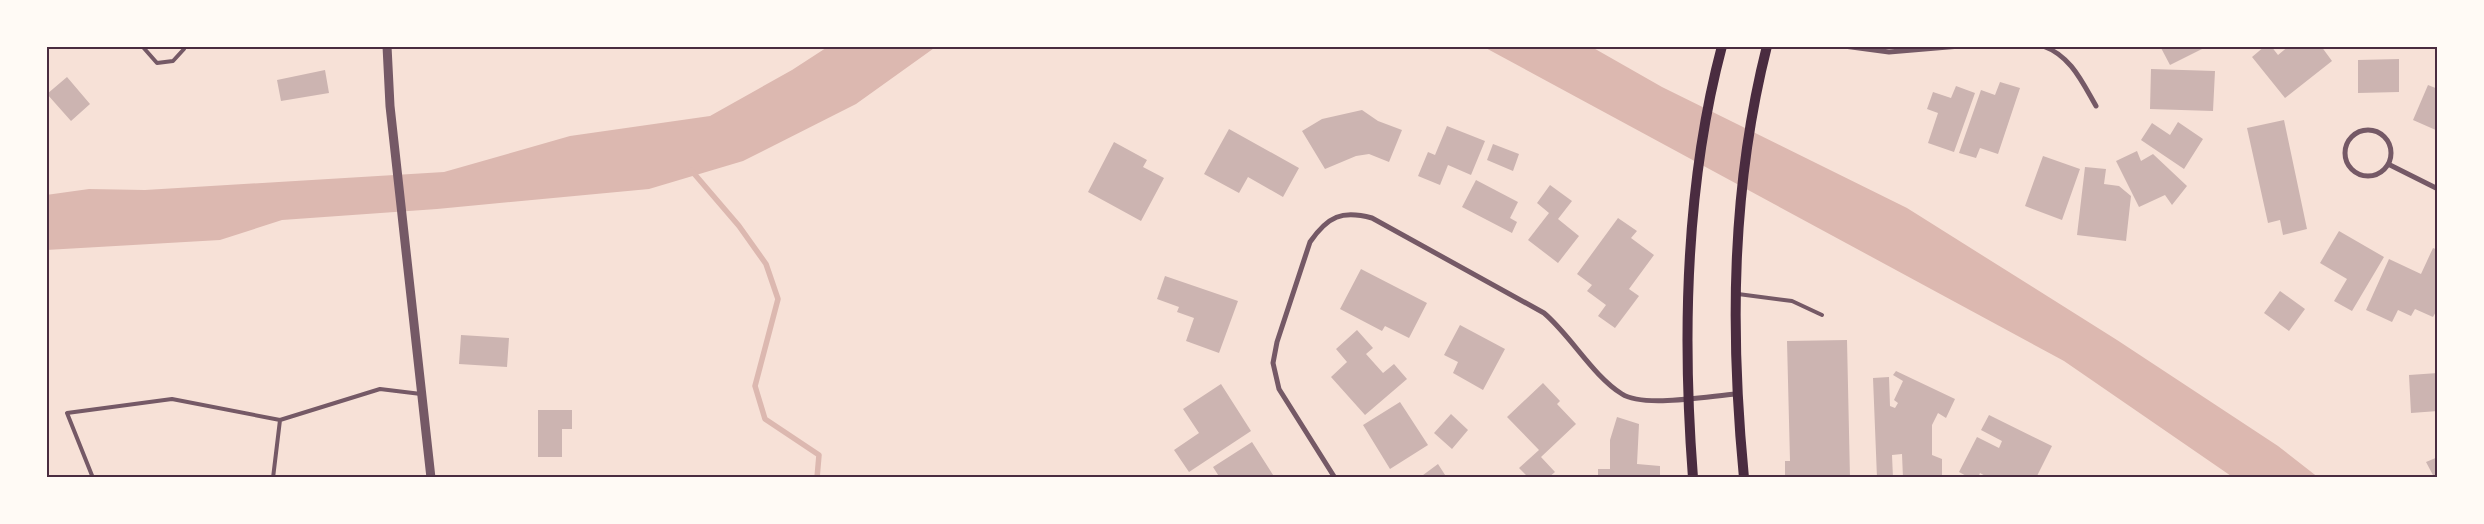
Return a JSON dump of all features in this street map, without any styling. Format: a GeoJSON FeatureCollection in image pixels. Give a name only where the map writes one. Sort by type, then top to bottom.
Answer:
{"type":"FeatureCollection","features":[{"type":"Feature","properties":{"kind":"main road"},"geometry":{"type":"LineString","coordinates":[[1694,478],[1687,398],[1690,239],[1716,70],[1722,46]]}},
{"type":"Feature","properties":{"kind":"main road"},"geometry":{"type":"LineString","coordinates":[[1744,478],[1736,394],[1735,294],[1737,238],[1753,100],[1767,46]]}},
{"type":"Feature","properties":{"kind":"street"},"geometry":{"type":"LineString","coordinates":[[387,46],[390,106],[409,262],[431,478]]}},
{"type":"Feature","properties":{"kind":"street"},"geometry":{"type":"LineString","coordinates":[[1844,46],[1890,52],[1960,46]]}},
{"type":"Feature","properties":{"kind":"street"},"geometry":{"type":"LineString","coordinates":[[2044,46],[2057,51],[2071,64],[2096,106]]}},
{"type":"Feature","properties":{"kind":"street"},"geometry":{"type":"LineString","coordinates":[[2363,130],[2378,132],[2388,142],[2391,150],[2388,164],[2376,175],[2369,176],[2354,172],[2345,159],[2347,144],[2356,133],[2363,130]]}},
{"type":"Feature","properties":{"kind":"street"},"geometry":{"type":"LineString","coordinates":[[2388,164],[2438,189]]}},
{"type":"Feature","properties":{"kind":"street"},"geometry":{"type":"LineString","coordinates":[[1335,478],[1279,388],[1273,363],[1277,342],[1310,242],[1319,229],[1333,218],[1353,213],[1372,218],[1544,313],[1560,327],[1604,379],[1622,394],[1637,399],[1658,401],[1736,394]]}},
{"type":"Feature","properties":{"kind":"lane"},"geometry":{"type":"LineString","coordinates":[[142,46],[157,63],[173,61],[184,50],[184,46]]}},
{"type":"Feature","properties":{"kind":"lane"},"geometry":{"type":"LineString","coordinates":[[1735,294],[1792,301],[1822,315]]}},
{"type":"Feature","properties":{"kind":"lane"},"geometry":{"type":"LineString","coordinates":[[93,478],[67,413],[172,399],[280,420],[380,389],[423,395]]}},
{"type":"Feature","properties":{"kind":"lane"},"geometry":{"type":"LineString","coordinates":[[273,478],[280,420]]}},
{"type":"Feature","properties":{"kind":"shaded area"},"geometry":{"type":"Polygon","coordinates":[[[829,46],[937,46],[856,104],[743,161],[649,189],[437,209],[282,220],[220,240],[46,250],[46,195],[89,189],[145,190],[444,172],[570,136],[710,116],[792,70],[829,46]]]}},
{"type":"Feature","properties":{"kind":"shaded area"},"geometry":{"type":"Polygon","coordinates":[[[1482,46],[1590,46],[1662,87],[1907,208],[2117,340],[2278,446],[2319,478],[2234,478],[2064,361],[1482,46]]]}},
{"type":"Feature","properties":{"kind":"building"},"geometry":{"type":"Polygon","coordinates":[[[2160,46],[2208,46],[2170,65],[2160,46]]]}},
{"type":"Feature","properties":{"kind":"building"},"geometry":{"type":"Polygon","coordinates":[[[2265,46],[2271,46],[2278,55],[2289,46],[2321,46],[2332,61],[2285,98],[2252,57],[2265,46]]]}},
{"type":"Feature","properties":{"kind":"building"},"geometry":{"type":"Polygon","coordinates":[[[2399,59],[2399,92],[2358,93],[2358,60],[2399,59]]]}},
{"type":"Feature","properties":{"kind":"building"},"geometry":{"type":"Polygon","coordinates":[[[2151,69],[2215,71],[2213,111],[2150,109],[2151,69]]]}},
{"type":"Feature","properties":{"kind":"building"},"geometry":{"type":"Polygon","coordinates":[[[325,70],[329,93],[281,101],[277,80],[325,70]]]}},
{"type":"Feature","properties":{"kind":"building"},"geometry":{"type":"Polygon","coordinates":[[[67,77],[90,104],[71,121],[47,94],[67,77]]]}},
{"type":"Feature","properties":{"kind":"building"},"geometry":{"type":"Polygon","coordinates":[[[2000,82],[2020,88],[1998,154],[1980,148],[1976,158],[1959,153],[1981,90],[1995,95],[2000,82]]]}},
{"type":"Feature","properties":{"kind":"building"},"geometry":{"type":"Polygon","coordinates":[[[2428,85],[2438,89],[2438,131],[2413,120],[2428,85]]]}},
{"type":"Feature","properties":{"kind":"building"},"geometry":{"type":"Polygon","coordinates":[[[1956,86],[1975,93],[1954,152],[1928,143],[1938,113],[1927,109],[1933,92],[1951,98],[1956,86]]]}},
{"type":"Feature","properties":{"kind":"building"},"geometry":{"type":"Polygon","coordinates":[[[1362,110],[1378,121],[1402,130],[1389,162],[1369,154],[1356,156],[1325,169],[1302,131],[1322,119],[1362,110]]]}},
{"type":"Feature","properties":{"kind":"building"},"geometry":{"type":"Polygon","coordinates":[[[2284,120],[2307,229],[2283,235],[2280,220],[2268,223],[2247,128],[2284,120]]]}},
{"type":"Feature","properties":{"kind":"building"},"geometry":{"type":"Polygon","coordinates":[[[2178,122],[2203,139],[2184,169],[2141,140],[2152,123],[2170,135],[2178,122]]]}},
{"type":"Feature","properties":{"kind":"building"},"geometry":{"type":"Polygon","coordinates":[[[1447,126],[1485,141],[1471,175],[1448,165],[1440,185],[1418,176],[1428,152],[1435,155],[1447,126]]]}},
{"type":"Feature","properties":{"kind":"building"},"geometry":{"type":"Polygon","coordinates":[[[1229,129],[1299,168],[1283,197],[1248,177],[1239,193],[1204,174],[1229,129]]]}},
{"type":"Feature","properties":{"kind":"building"},"geometry":{"type":"Polygon","coordinates":[[[1114,142],[1147,160],[1143,167],[1164,178],[1141,221],[1088,192],[1114,142]]]}},
{"type":"Feature","properties":{"kind":"building"},"geometry":{"type":"Polygon","coordinates":[[[1493,144],[1519,154],[1513,171],[1487,160],[1493,144]]]}},
{"type":"Feature","properties":{"kind":"building"},"geometry":{"type":"Polygon","coordinates":[[[2137,151],[2141,161],[2153,154],[2187,186],[2172,205],[2165,195],[2139,207],[2116,161],[2137,151]]]}},
{"type":"Feature","properties":{"kind":"building"},"geometry":{"type":"Polygon","coordinates":[[[2043,156],[2080,169],[2062,220],[2025,206],[2043,156]]]}},
{"type":"Feature","properties":{"kind":"building"},"geometry":{"type":"Polygon","coordinates":[[[2085,167],[2106,169],[2104,184],[2119,186],[2131,196],[2126,241],[2077,235],[2085,167]]]}},
{"type":"Feature","properties":{"kind":"building"},"geometry":{"type":"Polygon","coordinates":[[[1476,180],[1518,202],[1510,218],[1517,222],[1512,233],[1462,207],[1476,180]]]}},
{"type":"Feature","properties":{"kind":"building"},"geometry":{"type":"Polygon","coordinates":[[[1550,185],[1572,201],[1558,219],[1579,236],[1558,263],[1528,240],[1549,213],[1537,203],[1550,185]]]}},
{"type":"Feature","properties":{"kind":"building"},"geometry":{"type":"Polygon","coordinates":[[[1618,218],[1637,231],[1631,238],[1654,255],[1629,289],[1639,296],[1615,328],[1598,316],[1606,305],[1587,291],[1592,285],[1577,274],[1618,218]]]}},
{"type":"Feature","properties":{"kind":"building"},"geometry":{"type":"Polygon","coordinates":[[[2339,231],[2384,257],[2352,311],[2334,301],[2347,279],[2320,263],[2339,231]]]}},
{"type":"Feature","properties":{"kind":"building"},"geometry":{"type":"Polygon","coordinates":[[[2433,248],[2438,250],[2438,308],[2433,317],[2415,309],[2411,316],[2398,310],[2392,322],[2366,310],[2389,259],[2421,274],[2433,248]]]}},
{"type":"Feature","properties":{"kind":"building"},"geometry":{"type":"Polygon","coordinates":[[[1361,269],[1427,303],[1409,338],[1385,326],[1382,331],[1340,309],[1361,269]]]}},
{"type":"Feature","properties":{"kind":"building"},"geometry":{"type":"Polygon","coordinates":[[[1165,276],[1238,301],[1219,353],[1186,341],[1194,318],[1177,312],[1179,307],[1157,299],[1165,276]]]}},
{"type":"Feature","properties":{"kind":"building"},"geometry":{"type":"Polygon","coordinates":[[[2280,291],[2305,309],[2289,331],[2264,313],[2280,291]]]}},
{"type":"Feature","properties":{"kind":"building"},"geometry":{"type":"Polygon","coordinates":[[[1460,325],[1505,349],[1483,390],[1453,373],[1458,362],[1444,355],[1460,325]]]}},
{"type":"Feature","properties":{"kind":"building"},"geometry":{"type":"Polygon","coordinates":[[[1357,330],[1373,348],[1366,354],[1383,373],[1394,364],[1407,379],[1365,415],[1331,377],[1347,362],[1336,349],[1357,330]]]}},
{"type":"Feature","properties":{"kind":"building"},"geometry":{"type":"Polygon","coordinates":[[[461,335],[509,338],[507,367],[459,364],[461,335]]]}},
{"type":"Feature","properties":{"kind":"building"},"geometry":{"type":"Polygon","coordinates":[[[1847,340],[1850,478],[1785,478],[1785,461],[1790,461],[1787,341],[1847,340]]]}},
{"type":"Feature","properties":{"kind":"building"},"geometry":{"type":"Polygon","coordinates":[[[1896,371],[1955,399],[1946,418],[1938,413],[1932,425],[1932,455],[1942,459],[1942,478],[1903,478],[1902,454],[1892,455],[1893,478],[1877,478],[1873,378],[1889,377],[1890,406],[1895,408],[1898,403],[1894,400],[1903,381],[1893,375],[1896,371]]]}},
{"type":"Feature","properties":{"kind":"building"},"geometry":{"type":"Polygon","coordinates":[[[2438,373],[2438,411],[2411,413],[2409,375],[2438,373]]]}},
{"type":"Feature","properties":{"kind":"building"},"geometry":{"type":"Polygon","coordinates":[[[1543,383],[1560,401],[1557,404],[1576,424],[1541,457],[1555,472],[1548,478],[1529,478],[1519,468],[1539,450],[1507,417],[1543,383]]]}},
{"type":"Feature","properties":{"kind":"building"},"geometry":{"type":"Polygon","coordinates":[[[1221,384],[1251,431],[1189,472],[1174,450],[1199,433],[1183,409],[1221,384]]]}},
{"type":"Feature","properties":{"kind":"building"},"geometry":{"type":"Polygon","coordinates":[[[1400,402],[1428,445],[1390,469],[1363,425],[1400,402]]]}},
{"type":"Feature","properties":{"kind":"building"},"geometry":{"type":"Polygon","coordinates":[[[538,410],[572,410],[572,429],[562,429],[562,457],[538,457],[538,410]]]}},
{"type":"Feature","properties":{"kind":"building"},"geometry":{"type":"Polygon","coordinates":[[[1451,414],[1468,430],[1452,449],[1434,433],[1451,414]]]}},
{"type":"Feature","properties":{"kind":"building"},"geometry":{"type":"Polygon","coordinates":[[[1989,415],[2052,446],[2036,478],[1989,478],[1980,473],[1978,478],[1970,478],[1959,472],[1977,437],[1999,448],[2002,441],[1981,430],[1989,415]]]}},
{"type":"Feature","properties":{"kind":"building"},"geometry":{"type":"Polygon","coordinates":[[[1617,417],[1639,424],[1637,464],[1660,466],[1660,478],[1598,478],[1598,469],[1610,469],[1610,440],[1617,417]]]}},
{"type":"Feature","properties":{"kind":"building"},"geometry":{"type":"Polygon","coordinates":[[[1252,442],[1275,478],[1220,478],[1213,467],[1252,442]]]}},
{"type":"Feature","properties":{"kind":"building"},"geometry":{"type":"Polygon","coordinates":[[[2438,457],[2438,475],[2434,477],[2426,462],[2438,457]]]}},
{"type":"Feature","properties":{"kind":"building"},"geometry":{"type":"Polygon","coordinates":[[[1438,464],[1447,478],[1419,478],[1438,464]]]}},
{"type":"Feature","properties":{"kind":"waterway"},"geometry":{"type":"LineString","coordinates":[[691,170],[739,226],[766,264],[778,299],[755,386],[765,419],[819,455],[817,478]]}}]}
